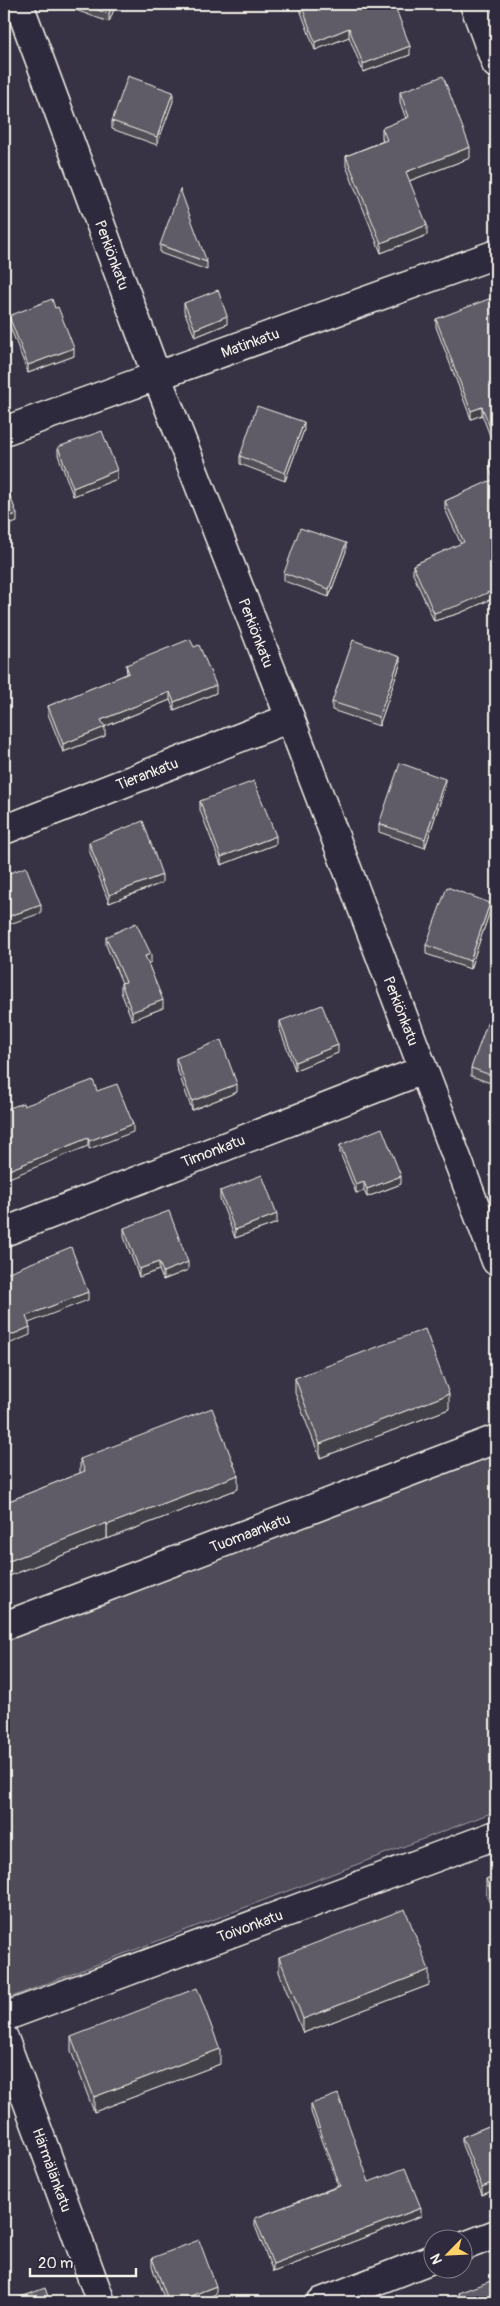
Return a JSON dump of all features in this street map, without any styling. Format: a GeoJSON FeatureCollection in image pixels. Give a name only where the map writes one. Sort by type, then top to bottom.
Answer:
{"type":"FeatureCollection","features":[{"type":"Feature","properties":{"kind":"street","name":"Perkiönkatu"},"geometry":{"type":"LineString","coordinates":[[19,4],[157,377],[290,718],[496,1261]]}},
{"type":"Feature","properties":{"kind":"street"},"geometry":{"type":"LineString","coordinates":[[474,4],[496,64]]}},
{"type":"Feature","properties":{"kind":"street","name":"Matinkatu"},"geometry":{"type":"LineString","coordinates":[[4,431],[496,254]]}},
{"type":"Feature","properties":{"kind":"street","name":"Tierankatu"},"geometry":{"type":"LineString","coordinates":[[4,830],[290,718]]}},
{"type":"Feature","properties":{"kind":"street","name":"Timonkatu"},"geometry":{"type":"LineString","coordinates":[[4,1232],[423,1070]]}},
{"type":"Feature","properties":{"kind":"street","name":"Tuomaankatu"},"geometry":{"type":"LineString","coordinates":[[4,1626],[496,1439]]}},
{"type":"Feature","properties":{"kind":"street","name":"Toivonkatu"},"geometry":{"type":"LineString","coordinates":[[4,2017],[496,1835]]}},
{"type":"Feature","properties":{"kind":"street","name":"Härmälänkatu"},"geometry":{"type":"LineString","coordinates":[[4,2038],[101,2302]]}},
{"type":"Feature","properties":{"kind":"street"},"geometry":{"type":"LineString","coordinates":[[472,2243],[496,2234]]}},
{"type":"Feature","properties":{"kind":"street"},"geometry":{"type":"LineString","coordinates":[[322,2302],[422,2263]]}},
{"type":"Feature","properties":{"kind":"shaded area"},"geometry":{"type":"Polygon","coordinates":[[[496,1453],[496,1811],[4,2000],[4,1642],[496,1453]]]}},
{"type":"Feature","properties":{"kind":"building"},"geometry":{"type":"Polygon","coordinates":[[[80,4],[113,4],[109,14],[80,4]]]}},
{"type":"Feature","properties":{"kind":"building"},"geometry":{"type":"Polygon","coordinates":[[[301,4],[394,4],[410,46],[363,64],[349,28],[315,42],[301,4]]]}},
{"type":"Feature","properties":{"kind":"building"},"geometry":{"type":"Polygon","coordinates":[[[128,76],[173,92],[157,137],[112,121],[128,76]]]}},
{"type":"Feature","properties":{"kind":"building"},"geometry":{"type":"Polygon","coordinates":[[[443,76],[470,147],[406,172],[427,225],[381,243],[346,156],[387,140],[382,128],[409,117],[400,92],[443,76]]]}},
{"type":"Feature","properties":{"kind":"building"},"geometry":{"type":"Polygon","coordinates":[[[180,189],[207,262],[160,245],[180,189]]]}},
{"type":"Feature","properties":{"kind":"building"},"geometry":{"type":"Polygon","coordinates":[[[218,290],[227,316],[195,329],[184,303],[218,290]]]}},
{"type":"Feature","properties":{"kind":"building"},"geometry":{"type":"Polygon","coordinates":[[[494,297],[496,302],[496,442],[482,407],[471,411],[436,319],[494,297]]]}},
{"type":"Feature","properties":{"kind":"building"},"geometry":{"type":"Polygon","coordinates":[[[52,299],[55,308],[58,307],[74,348],[28,365],[9,316],[52,299]]]}},
{"type":"Feature","properties":{"kind":"building"},"geometry":{"type":"Polygon","coordinates":[[[257,406],[304,422],[285,473],[240,456],[257,406]]]}},
{"type":"Feature","properties":{"kind":"building"},"geometry":{"type":"Polygon","coordinates":[[[102,431],[117,470],[73,488],[58,447],[102,431]]]}},
{"type":"Feature","properties":{"kind":"building"},"geometry":{"type":"Polygon","coordinates":[[[496,460],[496,478],[490,462],[496,460]]]}},
{"type":"Feature","properties":{"kind":"building"},"geometry":{"type":"Polygon","coordinates":[[[496,478],[496,589],[460,605],[434,613],[413,565],[464,542],[445,501],[496,478]]]}},
{"type":"Feature","properties":{"kind":"building"},"geometry":{"type":"Polygon","coordinates":[[[4,480],[17,514],[4,518],[4,480]]]}},
{"type":"Feature","properties":{"kind":"building"},"geometry":{"type":"Polygon","coordinates":[[[300,528],[346,543],[329,589],[284,573],[300,528]]]}},
{"type":"Feature","properties":{"kind":"building"},"geometry":{"type":"Polygon","coordinates":[[[190,639],[194,647],[199,645],[216,685],[174,702],[170,692],[101,720],[105,727],[63,744],[48,706],[129,673],[126,665],[190,639]]]}},
{"type":"Feature","properties":{"kind":"building"},"geometry":{"type":"Polygon","coordinates":[[[353,640],[400,657],[379,717],[332,702],[353,640]]]}},
{"type":"Feature","properties":{"kind":"building"},"geometry":{"type":"Polygon","coordinates":[[[400,763],[445,779],[425,839],[379,824],[400,763]]]}},
{"type":"Feature","properties":{"kind":"building"},"geometry":{"type":"Polygon","coordinates":[[[254,781],[276,836],[221,857],[200,801],[254,781]]]}},
{"type":"Feature","properties":{"kind":"building"},"geometry":{"type":"Polygon","coordinates":[[[143,821],[162,875],[109,895],[89,842],[143,821]]]}},
{"type":"Feature","properties":{"kind":"building"},"geometry":{"type":"Polygon","coordinates":[[[26,867],[41,905],[4,918],[4,875],[26,867]]]}},
{"type":"Feature","properties":{"kind":"building"},"geometry":{"type":"Polygon","coordinates":[[[447,887],[490,903],[470,961],[426,945],[447,887]]]}},
{"type":"Feature","properties":{"kind":"building"},"geometry":{"type":"Polygon","coordinates":[[[136,923],[151,954],[145,956],[163,1000],[132,1012],[121,983],[126,982],[106,937],[136,923]]]}},
{"type":"Feature","properties":{"kind":"building"},"geometry":{"type":"Polygon","coordinates":[[[322,1005],[338,1045],[295,1062],[280,1021],[322,1005]]]}},
{"type":"Feature","properties":{"kind":"building"},"geometry":{"type":"Polygon","coordinates":[[[492,1010],[496,1012],[496,1077],[471,1068],[492,1010]]]}},
{"type":"Feature","properties":{"kind":"building"},"geometry":{"type":"Polygon","coordinates":[[[221,1040],[237,1084],[192,1101],[176,1058],[221,1040]]]}},
{"type":"Feature","properties":{"kind":"building"},"geometry":{"type":"Polygon","coordinates":[[[93,1080],[97,1091],[117,1084],[133,1124],[89,1141],[88,1138],[4,1172],[4,1110],[23,1103],[24,1106],[93,1080]]]}},
{"type":"Feature","properties":{"kind":"building"},"geometry":{"type":"Polygon","coordinates":[[[382,1128],[401,1176],[367,1189],[364,1182],[356,1185],[340,1145],[382,1128]]]}},
{"type":"Feature","properties":{"kind":"building"},"geometry":{"type":"Polygon","coordinates":[[[262,1175],[277,1214],[235,1230],[220,1191],[262,1175]]]}},
{"type":"Feature","properties":{"kind":"building"},"geometry":{"type":"Polygon","coordinates":[[[169,1211],[188,1262],[163,1272],[159,1262],[139,1269],[124,1228],[169,1211]]]}},
{"type":"Feature","properties":{"kind":"building"},"geometry":{"type":"Polygon","coordinates":[[[71,1247],[88,1292],[26,1316],[30,1327],[4,1338],[4,1274],[71,1247]]]}},
{"type":"Feature","properties":{"kind":"building"},"geometry":{"type":"Polygon","coordinates":[[[425,1329],[449,1394],[320,1444],[295,1378],[425,1329]]]}},
{"type":"Feature","properties":{"kind":"building"},"geometry":{"type":"Polygon","coordinates":[[[212,1408],[238,1475],[4,1563],[4,1503],[85,1471],[80,1459],[212,1408]]]}},
{"type":"Feature","properties":{"kind":"building"},"geometry":{"type":"Polygon","coordinates":[[[496,1875],[496,1904],[486,1879],[496,1875]]]}},
{"type":"Feature","properties":{"kind":"building"},"geometry":{"type":"Polygon","coordinates":[[[405,1909],[429,1970],[303,2019],[279,1957],[405,1909]]]}},
{"type":"Feature","properties":{"kind":"building"},"geometry":{"type":"Polygon","coordinates":[[[197,1988],[220,2049],[94,2097],[71,2037],[197,1988]]]}},
{"type":"Feature","properties":{"kind":"building"},"geometry":{"type":"Polygon","coordinates":[[[338,2094],[369,2182],[405,2168],[421,2208],[273,2264],[255,2218],[340,2186],[311,2104],[338,2094]]]}},
{"type":"Feature","properties":{"kind":"building"},"geometry":{"type":"Polygon","coordinates":[[[496,2123],[496,2181],[482,2187],[462,2137],[496,2123]]]}},
{"type":"Feature","properties":{"kind":"building"},"geometry":{"type":"Polygon","coordinates":[[[199,2240],[216,2286],[175,2302],[169,2302],[152,2258],[199,2240]]]}},
{"type":"Feature","properties":{"kind":"building"},"geometry":{"type":"Polygon","coordinates":[[[496,2279],[496,2302],[461,2302],[458,2293],[496,2279]]]}},
{"type":"Feature","properties":{"kind":"building"},"geometry":{"type":"Polygon","coordinates":[[[45,2288],[50,2302],[8,2302],[45,2288]]]}}]}
